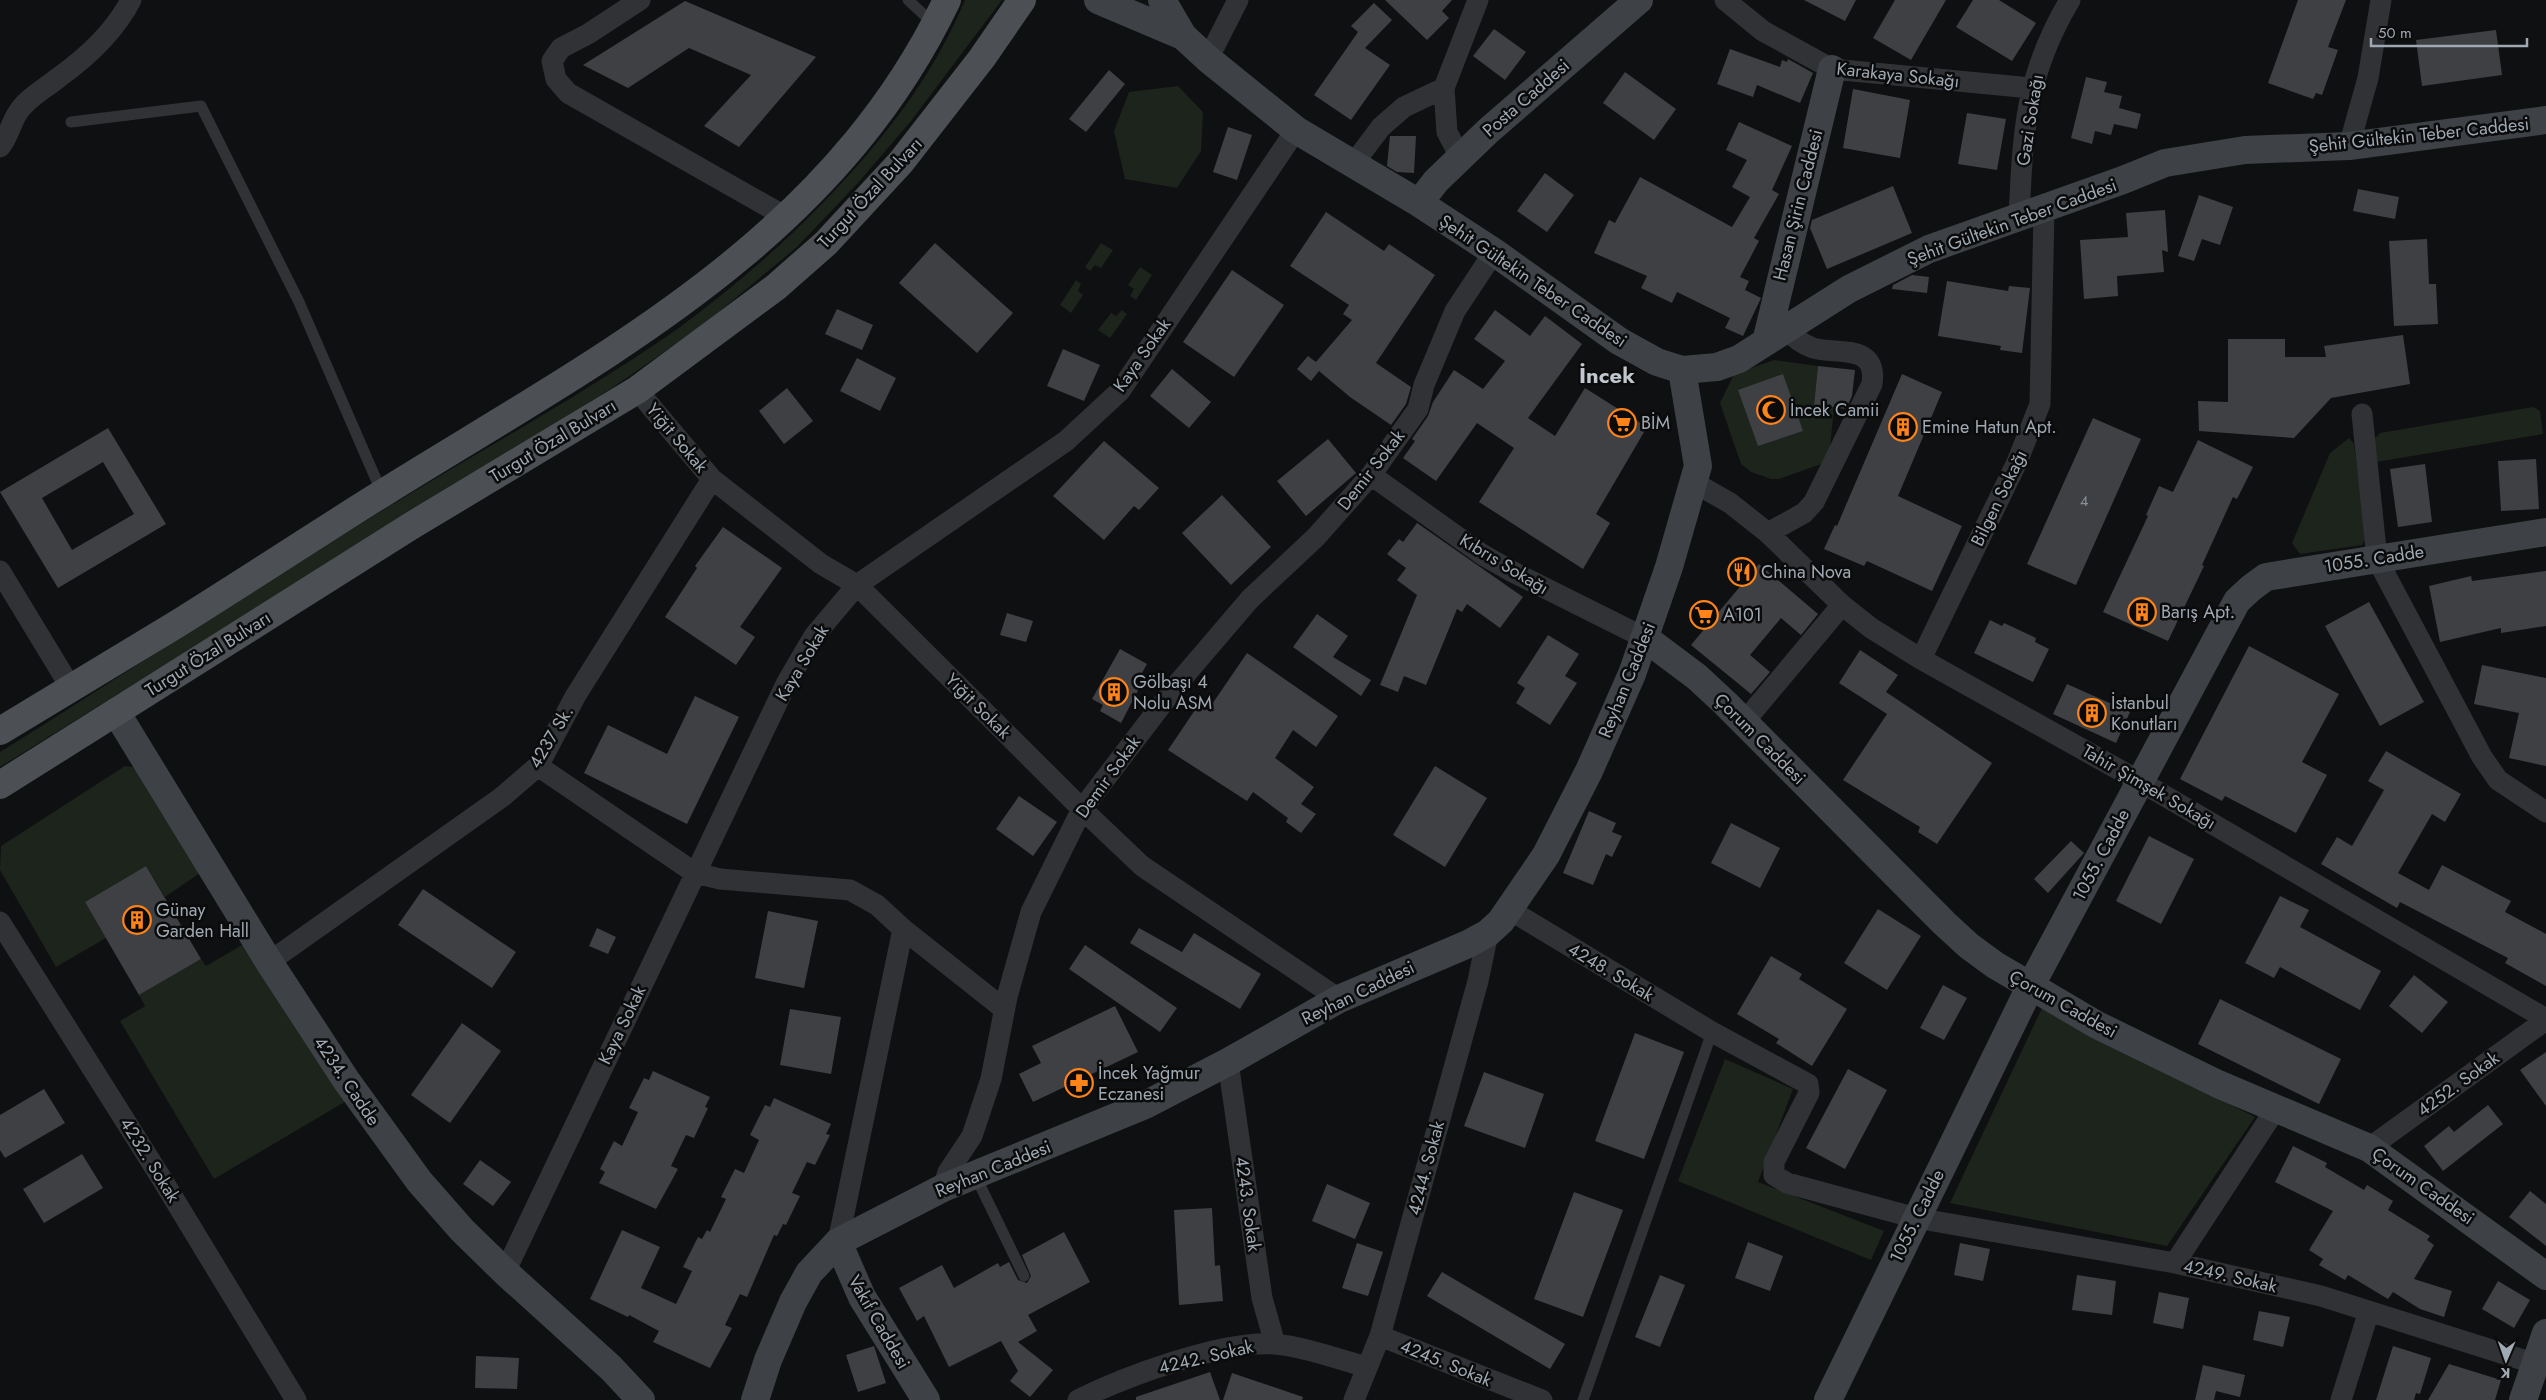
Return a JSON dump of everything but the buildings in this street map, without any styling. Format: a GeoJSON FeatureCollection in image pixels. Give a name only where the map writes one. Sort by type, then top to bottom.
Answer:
{"type":"FeatureCollection","features":[{"type":"Feature","properties":{"kind":"main road"},"geometry":{"type":"LineString","coordinates":[[0,731],[178,623],[382,493],[642,333],[708,285],[786,217],[842,159],[870,125],[897,87],[935,25],[947,0]]}},
{"type":"Feature","properties":{"kind":"main road","name":"Turgut Özal Bulvarı"},"geometry":{"type":"LineString","coordinates":[[0,785],[411,526],[638,390],[776,287],[826,243],[901,162],[982,58],[1022,0]]}},
{"type":"Feature","properties":{"kind":"street"},"geometry":{"type":"LineString","coordinates":[[0,147],[5,140],[11,121],[23,105],[61,76],[102,39],[122,16],[130,0]]}},
{"type":"Feature","properties":{"kind":"street"},"geometry":{"type":"LineString","coordinates":[[640,0],[588,34],[561,48],[552,61],[556,79],[568,93],[786,217]]}},
{"type":"Feature","properties":{"kind":"street"},"geometry":{"type":"LineString","coordinates":[[1098,0],[1183,36]]}},
{"type":"Feature","properties":{"kind":"street"},"geometry":{"type":"LineString","coordinates":[[1162,0],[1183,36]]}},
{"type":"Feature","properties":{"kind":"street"},"geometry":{"type":"LineString","coordinates":[[1208,59],[1238,0]]}},
{"type":"Feature","properties":{"kind":"street"},"geometry":{"type":"LineString","coordinates":[[1460,157],[1447,132],[1444,88],[1478,0]]}},
{"type":"Feature","properties":{"kind":"street","name":"Posta Caddesi"},"geometry":{"type":"LineString","coordinates":[[1419,203],[1436,181],[1460,157],[1639,0]]}},
{"type":"Feature","properties":{"kind":"street","name":"Karakaya Sokağı"},"geometry":{"type":"LineString","coordinates":[[1725,0],[1763,31],[1832,69],[2032,88]]}},
{"type":"Feature","properties":{"kind":"street","name":"Gazi Sokağı"},"geometry":{"type":"LineString","coordinates":[[2031,213],[2023,142],[2032,88],[2040,58],[2052,30],[2070,0]]}},
{"type":"Feature","properties":{"kind":"street"},"geometry":{"type":"LineString","coordinates":[[2349,146],[2368,78],[2380,0]]}},
{"type":"Feature","properties":{"kind":"street","name":"Şehit Gültekin Teber Caddesi"},"geometry":{"type":"LineString","coordinates":[[1183,36],[1208,59],[1296,130],[1419,203],[1494,252],[1619,341],[1657,362],[1682,370],[1717,367],[1739,359],[1849,289],[1929,249],[2165,163],[2245,150],[2349,146],[2546,120]]}},
{"type":"Feature","properties":{"kind":"street","name":"Hasan Şirin Caddesi"},"geometry":{"type":"LineString","coordinates":[[1777,336],[1832,69]]}},
{"type":"Feature","properties":{"kind":"street"},"geometry":{"type":"LineString","coordinates":[[1354,163],[1381,127],[1404,107],[1444,88]]}},
{"type":"Feature","properties":{"kind":"street","name":"Kaya Sokak"},"geometry":{"type":"LineString","coordinates":[[504,1272],[787,682],[814,636],[857,585],[1066,441],[1120,390],[1296,130]]}},
{"type":"Feature","properties":{"kind":"street","name":"Bilgen Sokağı"},"geometry":{"type":"LineString","coordinates":[[1921,659],[2017,462],[2040,404],[2031,213]]}},
{"type":"Feature","properties":{"kind":"street","name":"Demir Sokak"},"geometry":{"type":"LineString","coordinates":[[943,1188],[948,1172],[972,1136],[991,1079],[1004,1009],[1031,912],[1082,809],[1179,682],[1244,606],[1316,537],[1371,475],[1418,409],[1424,385],[1455,311],[1494,252]]}},
{"type":"Feature","properties":{"kind":"street"},"geometry":{"type":"LineString","coordinates":[[1768,533],[1804,513],[1814,502],[1872,384],[1874,374],[1872,366],[1864,357],[1813,348],[1798,340],[1777,336]]}},
{"type":"Feature","properties":{"kind":"street","name":"Reyhan Caddesi"},"geometry":{"type":"LineString","coordinates":[[755,1400],[768,1360],[792,1302],[809,1273],[838,1242],[943,1188],[1114,1119],[1228,1062],[1339,999],[1488,934],[1510,910],[1546,855],[1566,820],[1632,674],[1669,567],[1698,466],[1682,370]]}},
{"type":"Feature","properties":{"kind":"street","name":"Yiğit Sokak"},"geometry":{"type":"LineString","coordinates":[[638,390],[712,479],[821,564],[857,585],[1082,809],[1142,866],[1339,999]]}},
{"type":"Feature","properties":{"kind":"street"},"geometry":{"type":"LineString","coordinates":[[2362,414],[2377,558],[2482,757],[2498,780],[2546,812]]}},
{"type":"Feature","properties":{"kind":"street","name":"Kıbrıs Sokağı"},"geometry":{"type":"LineString","coordinates":[[1371,475],[1483,555],[1505,568],[1645,638]]}},
{"type":"Feature","properties":{"kind":"street","name":"4237 Sk."},"geometry":{"type":"LineString","coordinates":[[269,962],[502,797],[538,766],[576,695],[712,479]]}},
{"type":"Feature","properties":{"kind":"street","name":"Tahir Şimşek Sokağı"},"geometry":{"type":"LineString","coordinates":[[1693,482],[1730,503],[1768,533],[1842,605],[1871,628],[1921,659],[2141,782],[2546,1019]]}},
{"type":"Feature","properties":{"kind":"street","name":"1055. Cadde"},"geometry":{"type":"LineString","coordinates":[[1828,1400],[2030,987],[2237,601],[2266,577],[2546,532]]}},
{"type":"Feature","properties":{"kind":"street"},"geometry":{"type":"LineString","coordinates":[[0,571],[71,688]]}},
{"type":"Feature","properties":{"kind":"street"},"geometry":{"type":"LineString","coordinates":[[1744,722],[1842,605]]}},
{"type":"Feature","properties":{"kind":"street","name":"Çorum Caddesi"},"geometry":{"type":"LineString","coordinates":[[1645,638],[1697,677],[1969,946],[2030,987],[2155,1054],[2275,1110],[2369,1148],[2546,1276]]}},
{"type":"Feature","properties":{"kind":"street","name":"4234. Cadde"},"geometry":{"type":"LineString","coordinates":[[116,712],[269,962],[346,1080],[419,1181],[462,1230],[504,1272],[611,1368],[641,1400]]}},
{"type":"Feature","properties":{"kind":"street"},"geometry":{"type":"LineString","coordinates":[[538,766],[696,873],[720,879],[850,890],[877,905],[903,929],[1004,1009]]}},
{"type":"Feature","properties":{"kind":"street","name":"4248. Sokak"},"geometry":{"type":"LineString","coordinates":[[1510,910],[1712,1032],[1808,1084],[1810,1093],[1774,1162],[1774,1175],[1786,1183],[1916,1218]]}},
{"type":"Feature","properties":{"kind":"street","name":"4232. Sokak"},"geometry":{"type":"LineString","coordinates":[[0,922],[160,1176],[296,1400]]}},
{"type":"Feature","properties":{"kind":"street"},"geometry":{"type":"LineString","coordinates":[[838,1242],[903,929]]}},
{"type":"Feature","properties":{"kind":"street","name":"4244. Sokak"},"geometry":{"type":"LineString","coordinates":[[1354,1400],[1380,1336],[1478,981],[1488,934]]}},
{"type":"Feature","properties":{"kind":"street","name":"4252. Sokak"},"geometry":{"type":"LineString","coordinates":[[2369,1148],[2546,1019]]}},
{"type":"Feature","properties":{"kind":"street","name":"4243. Sokak"},"geometry":{"type":"LineString","coordinates":[[1228,1062],[1262,1298],[1275,1344]]}},
{"type":"Feature","properties":{"kind":"street"},"geometry":{"type":"LineString","coordinates":[[2175,1263],[2275,1110]]}},
{"type":"Feature","properties":{"kind":"street","name":"4249. Sokak"},"geometry":{"type":"LineString","coordinates":[[1916,1218],[2175,1263],[2321,1296],[2536,1364]]}},
{"type":"Feature","properties":{"kind":"street","name":"Vakıf Caddesi"},"geometry":{"type":"LineString","coordinates":[[838,1242],[862,1297],[926,1400]]}},
{"type":"Feature","properties":{"kind":"street"},"geometry":{"type":"LineString","coordinates":[[2340,1400],[2369,1311]]}},
{"type":"Feature","properties":{"kind":"street"},"geometry":{"type":"LineString","coordinates":[[2523,1400],[2546,1332]]}},
{"type":"Feature","properties":{"kind":"street","name":"4245. Sokak"},"geometry":{"type":"LineString","coordinates":[[1380,1336],[1542,1400]]}},
{"type":"Feature","properties":{"kind":"street","name":"4242. Sokak"},"geometry":{"type":"LineString","coordinates":[[1078,1400],[1136,1375],[1233,1347],[1275,1344],[1367,1367]]}},
{"type":"Feature","properties":{"kind":"lane"},"geometry":{"type":"LineString","coordinates":[[908,0],[935,25]]}},
{"type":"Feature","properties":{"kind":"lane"},"geometry":{"type":"LineString","coordinates":[[71,122],[201,106],[298,302],[382,493]]}},
{"type":"Feature","properties":{"kind":"lane"},"geometry":{"type":"LineString","coordinates":[[1583,1400],[1712,1032]]}},
{"type":"Feature","properties":{"kind":"lane"},"geometry":{"type":"LineString","coordinates":[[975,1174],[1024,1276]]}},
{"type":"Feature","properties":{"kind":"shaded area"},"geometry":{"type":"Polygon","coordinates":[[[965,0],[1002,0],[911,121],[858,183],[797,247],[702,326],[612,388],[0,767],[0,752],[337,538],[603,378],[676,330],[725,293],[816,210],[890,127],[944,45],[965,0]]]}},
{"type":"Feature","properties":{"kind":"shaded area"},"geometry":{"type":"Polygon","coordinates":[[[1178,86],[1203,112],[1201,151],[1177,188],[1125,179],[1114,131],[1129,92],[1178,86]]]}},
{"type":"Feature","properties":{"kind":"shaded area"},"geometry":{"type":"Polygon","coordinates":[[[1101,243],[1113,250],[1101,268],[1095,265],[1090,271],[1085,267],[1101,243]]]}},
{"type":"Feature","properties":{"kind":"shaded area"},"geometry":{"type":"Polygon","coordinates":[[[1140,267],[1152,275],[1136,300],[1130,296],[1134,289],[1128,285],[1140,267]]]}},
{"type":"Feature","properties":{"kind":"shaded area"},"geometry":{"type":"Polygon","coordinates":[[[1076,280],[1081,284],[1078,291],[1083,295],[1071,313],[1060,305],[1076,280]]]}},
{"type":"Feature","properties":{"kind":"shaded area"},"geometry":{"type":"Polygon","coordinates":[[[1122,310],[1127,314],[1110,338],[1098,330],[1111,313],[1116,316],[1122,310]]]}},
{"type":"Feature","properties":{"kind":"shaded area"},"geometry":{"type":"Polygon","coordinates":[[[1774,360],[1818,366],[1814,405],[1834,408],[1829,457],[1824,463],[1779,479],[1771,479],[1751,472],[1741,464],[1720,403],[1734,374],[1774,360]]]}},
{"type":"Feature","properties":{"kind":"shaded area"},"geometry":{"type":"Polygon","coordinates":[[[2533,407],[2540,411],[2543,434],[2376,462],[2374,439],[2380,433],[2533,407]]]}},
{"type":"Feature","properties":{"kind":"shaded area"},"geometry":{"type":"Polygon","coordinates":[[[2349,438],[2354,444],[2366,537],[2362,545],[2300,554],[2292,543],[2330,453],[2349,438]]]}},
{"type":"Feature","properties":{"kind":"shaded area"},"geometry":{"type":"Polygon","coordinates":[[[125,766],[140,768],[200,873],[165,897],[146,866],[85,902],[106,938],[56,967],[0,870],[1,846],[125,766]]]}},
{"type":"Feature","properties":{"kind":"shaded area"},"geometry":{"type":"Polygon","coordinates":[[[242,945],[348,1100],[214,1179],[120,1021],[145,1006],[139,995],[201,959],[206,966],[242,945]]]}},
{"type":"Feature","properties":{"kind":"shaded area"},"geometry":{"type":"Polygon","coordinates":[[[2042,1008],[2255,1117],[2167,1246],[1950,1203],[2042,1008]]]}},
{"type":"Feature","properties":{"kind":"shaded area"},"geometry":{"type":"Polygon","coordinates":[[[1725,1059],[1793,1089],[1758,1182],[1884,1231],[1871,1260],[1678,1181],[1725,1059]]]}},
{"type":"Feature","properties":{"kind":"place","name":"İncek Camii"},"geometry":{"type":"Point","coordinates":[1771,410]}},
{"type":"Feature","properties":{"kind":"place","name":"BİM"},"geometry":{"type":"Point","coordinates":[1622,423]}},
{"type":"Feature","properties":{"kind":"place","name":"Emine Hatun Apt."},"geometry":{"type":"Point","coordinates":[1903,427]}},
{"type":"Feature","properties":{"kind":"place","name":"China Nova"},"geometry":{"type":"Point","coordinates":[1742,572]}},
{"type":"Feature","properties":{"kind":"place","name":"Barış Apt."},"geometry":{"type":"Point","coordinates":[2142,612]}},
{"type":"Feature","properties":{"kind":"place","name":"A101"},"geometry":{"type":"Point","coordinates":[1704,615]}},
{"type":"Feature","properties":{"kind":"place","name":"Gölbaşı 4 Nolu ASM"},"geometry":{"type":"Point","coordinates":[1114,692]}},
{"type":"Feature","properties":{"kind":"place","name":"İstanbul Konutları"},"geometry":{"type":"Point","coordinates":[2092,713]}},
{"type":"Feature","properties":{"kind":"place","name":"Günay Garden Hall"},"geometry":{"type":"Point","coordinates":[137,920]}},
{"type":"Feature","properties":{"kind":"place","name":"İncek Yağmur Eczanesi"},"geometry":{"type":"Point","coordinates":[1079,1083]}},
{"type":"Feature","properties":{"kind":"district","name":"İncek"},"geometry":{"type":"Point","coordinates":[1607,375]}}]}
